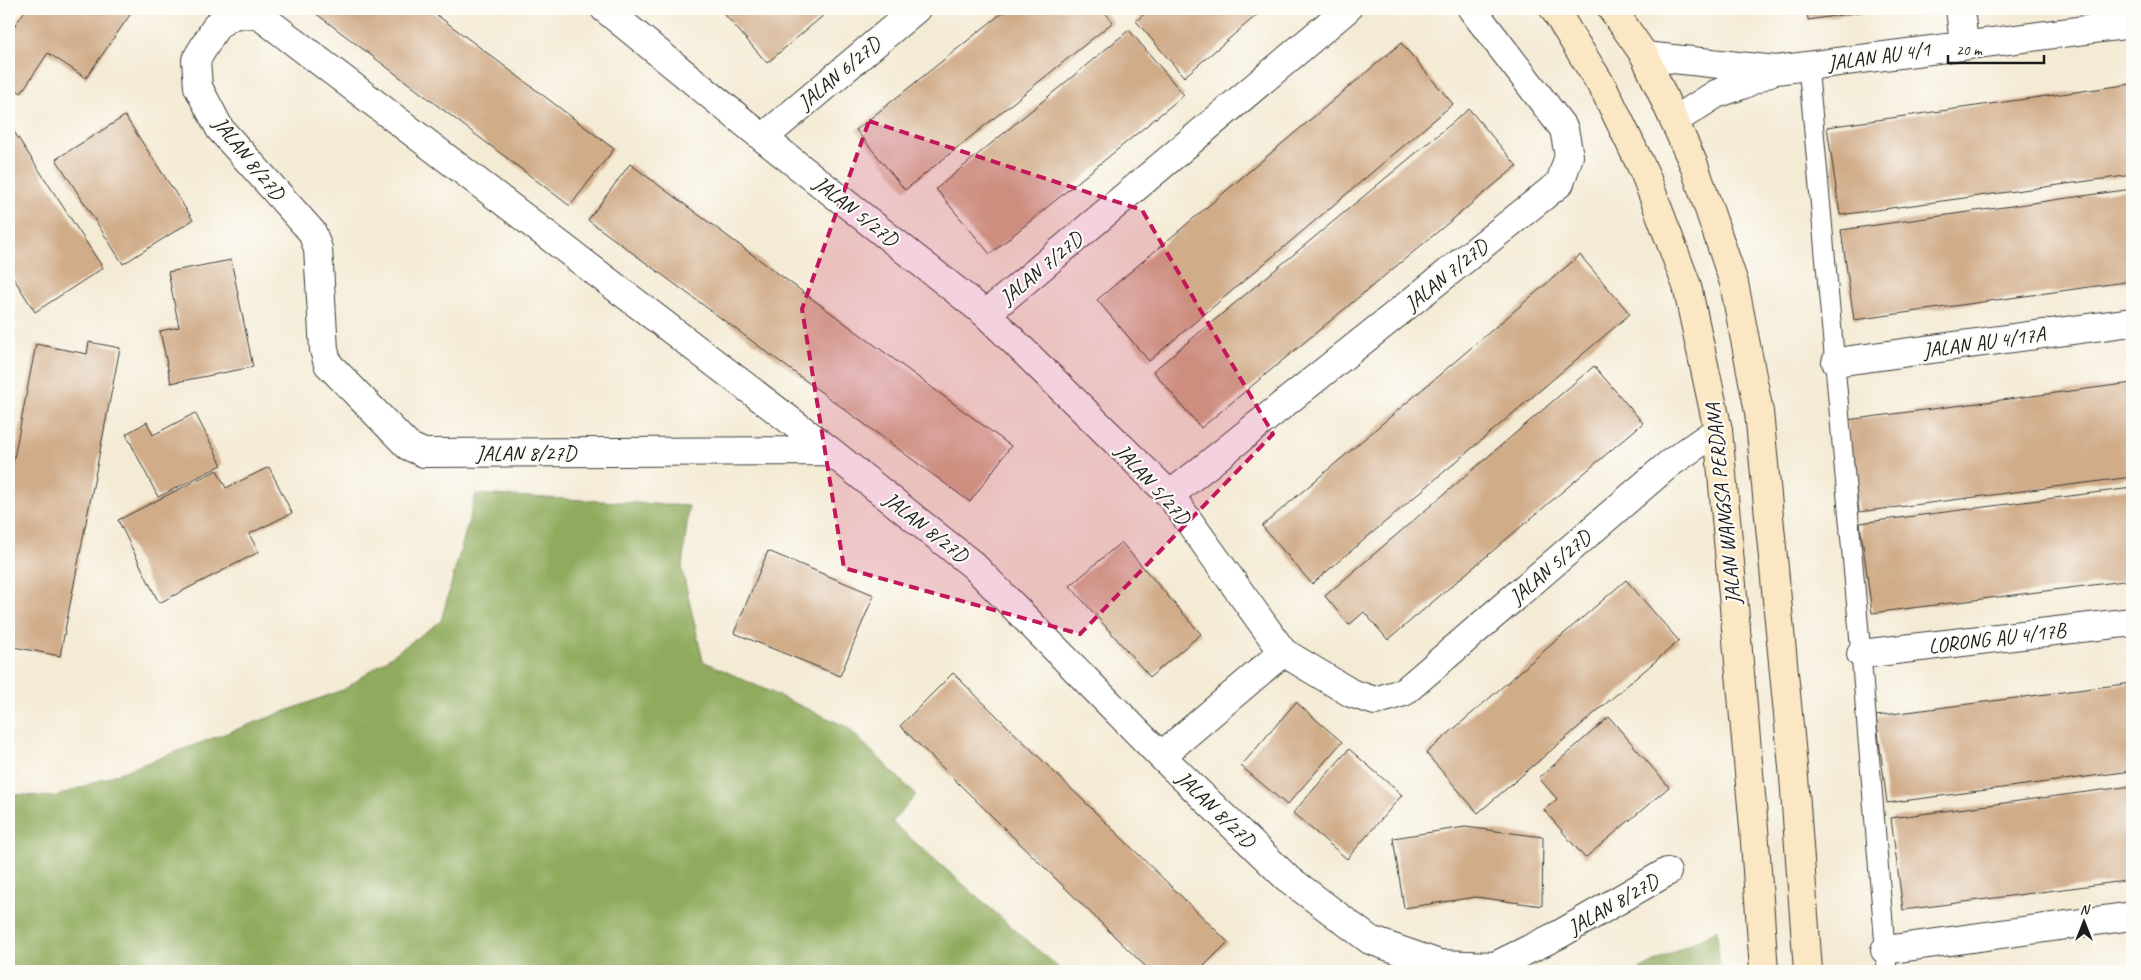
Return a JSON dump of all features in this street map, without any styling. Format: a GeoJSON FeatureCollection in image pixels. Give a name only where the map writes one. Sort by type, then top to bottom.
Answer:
{"type":"FeatureCollection","features":[{"type":"Feature","properties":{"kind":"main road","name":"JALAN WANGSA PERDANA"},"geometry":{"type":"LineString","coordinates":[[1554,9],[1605,90],[1648,182],[1687,286],[1718,430],[1753,818],[1764,971]]}},
{"type":"Feature","properties":{"kind":"main road","name":"JALAN WANGSA PERDANA"},"geometry":{"type":"LineString","coordinates":[[1612,9],[1645,56],[1694,165],[1734,282],[1759,412],[1794,776],[1808,971]]}},
{"type":"Feature","properties":{"kind":"street","name":"JALAN 5/27D"},"geometry":{"type":"LineString","coordinates":[[605,9],[763,138],[986,314],[1170,495],[1283,652],[1351,693],[1375,701],[1404,692],[1673,462],[1718,430]]}},
{"type":"Feature","properties":{"kind":"street","name":"JALAN 6/27D"},"geometry":{"type":"LineString","coordinates":[[763,138],[916,9]]}},
{"type":"Feature","properties":{"kind":"street","name":"JALAN 7/27D"},"geometry":{"type":"LineString","coordinates":[[986,314],[1347,9]]}},
{"type":"Feature","properties":{"kind":"street","name":"JALAN 7/27D"},"geometry":{"type":"LineString","coordinates":[[1170,495],[1560,183],[1568,156],[1564,129],[1472,9]]}},
{"type":"Feature","properties":{"kind":"street"},"geometry":{"type":"LineString","coordinates":[[1960,9],[1964,44]]}},
{"type":"Feature","properties":{"kind":"street","name":"JALAN 8/27D"},"geometry":{"type":"LineString","coordinates":[[830,451],[424,453],[408,446],[328,364],[324,350],[318,250],[312,232],[220,130],[198,87],[196,60],[217,25],[236,14],[258,15],[830,451],[973,565],[1161,756],[1286,877],[1370,940],[1439,964],[1495,966],[1560,934],[1667,872]]}},
{"type":"Feature","properties":{"kind":"street","name":"JALAN AU 4/1"},"geometry":{"type":"LineString","coordinates":[[1674,121],[1716,94],[1776,70],[1964,44],[2132,24]]}},
{"type":"Feature","properties":{"kind":"street","name":"JALAN AU 4/1"},"geometry":{"type":"LineString","coordinates":[[1645,56],[1776,70]]}},
{"type":"Feature","properties":{"kind":"street","name":"JALAN AU 4/17A"},"geometry":{"type":"LineString","coordinates":[[1836,362],[2132,322]]}},
{"type":"Feature","properties":{"kind":"street","name":"LORONG AU 4/17B"},"geometry":{"type":"LineString","coordinates":[[1861,654],[2132,622]]}},
{"type":"Feature","properties":{"kind":"street"},"geometry":{"type":"LineString","coordinates":[[1161,756],[1283,652]]}},
{"type":"Feature","properties":{"kind":"street"},"geometry":{"type":"LineString","coordinates":[[1886,961],[2132,916]]}},
{"type":"Feature","properties":{"kind":"lane"},"geometry":{"type":"LineString","coordinates":[[1808,65],[1836,362],[1886,961]]}},
{"type":"Feature","properties":{"kind":"highlighted area"},"geometry":{"type":"Polygon","coordinates":[[[869,121],[1142,210],[1273,434],[1080,634],[844,568],[802,309],[869,121]]]}},
{"type":"Feature","properties":{"kind":"green space"},"geometry":{"type":"Polygon","coordinates":[[[476,494],[689,506],[682,569],[703,661],[847,727],[916,795],[892,822],[1062,971],[9,971],[9,794],[55,797],[345,689],[441,621],[476,494]]]}},
{"type":"Feature","properties":{"kind":"green space"},"geometry":{"type":"Polygon","coordinates":[[[1717,930],[1720,971],[1637,971],[1717,930]]]}},
{"type":"Feature","properties":{"kind":"building"},"geometry":{"type":"Polygon","coordinates":[[[26,9],[134,9],[86,78],[48,53],[21,93],[9,84],[9,34],[26,9]]]}},
{"type":"Feature","properties":{"kind":"building"},"geometry":{"type":"Polygon","coordinates":[[[310,9],[429,9],[614,149],[570,206],[310,9]]]}},
{"type":"Feature","properties":{"kind":"building"},"geometry":{"type":"Polygon","coordinates":[[[720,9],[831,9],[767,63],[720,9]]]}},
{"type":"Feature","properties":{"kind":"building"},"geometry":{"type":"Polygon","coordinates":[[[1007,9],[1102,9],[1113,22],[905,190],[856,130],[1007,9]]]}},
{"type":"Feature","properties":{"kind":"building"},"geometry":{"type":"Polygon","coordinates":[[[1150,9],[1264,9],[1184,77],[1136,21],[1150,9]]]}},
{"type":"Feature","properties":{"kind":"building"},"geometry":{"type":"Polygon","coordinates":[[[1807,9],[1873,9],[1873,10],[1808,20],[1807,9]]]}},
{"type":"Feature","properties":{"kind":"building"},"geometry":{"type":"Polygon","coordinates":[[[1129,30],[1184,95],[990,254],[936,189],[1129,30]]]}},
{"type":"Feature","properties":{"kind":"building"},"geometry":{"type":"Polygon","coordinates":[[[1401,43],[1453,104],[1149,361],[1097,300],[1401,43]]]}},
{"type":"Feature","properties":{"kind":"building"},"geometry":{"type":"Polygon","coordinates":[[[2132,84],[2132,175],[1840,215],[1827,127],[2132,84]]]}},
{"type":"Feature","properties":{"kind":"building"},"geometry":{"type":"Polygon","coordinates":[[[1469,109],[1517,166],[1201,428],[1153,371],[1469,109]]]}},
{"type":"Feature","properties":{"kind":"building"},"geometry":{"type":"Polygon","coordinates":[[[125,116],[193,220],[123,264],[56,159],[125,116]]]}},
{"type":"Feature","properties":{"kind":"building"},"geometry":{"type":"Polygon","coordinates":[[[9,124],[103,268],[35,312],[9,271],[9,124]]]}},
{"type":"Feature","properties":{"kind":"building"},"geometry":{"type":"Polygon","coordinates":[[[630,164],[1011,446],[970,502],[588,220],[630,164]]]}},
{"type":"Feature","properties":{"kind":"building"},"geometry":{"type":"Polygon","coordinates":[[[2132,189],[2132,281],[1854,320],[1841,230],[2132,189]]]}},
{"type":"Feature","properties":{"kind":"building"},"geometry":{"type":"Polygon","coordinates":[[[1580,255],[1630,314],[1312,584],[1262,526],[1580,255]]]}},
{"type":"Feature","properties":{"kind":"building"},"geometry":{"type":"Polygon","coordinates":[[[231,260],[253,367],[171,383],[160,331],[179,327],[168,272],[231,260]]]}},
{"type":"Feature","properties":{"kind":"building"},"geometry":{"type":"Polygon","coordinates":[[[89,342],[120,348],[60,656],[9,646],[9,484],[36,344],[87,354],[89,342]]]}},
{"type":"Feature","properties":{"kind":"building"},"geometry":{"type":"Polygon","coordinates":[[[1594,366],[1643,423],[1388,640],[1364,612],[1349,625],[1325,596],[1594,366]]]}},
{"type":"Feature","properties":{"kind":"building"},"geometry":{"type":"Polygon","coordinates":[[[2132,383],[2132,477],[1859,512],[1847,420],[2132,383]]]}},
{"type":"Feature","properties":{"kind":"building"},"geometry":{"type":"Polygon","coordinates":[[[195,413],[222,465],[158,497],[126,434],[147,422],[153,435],[195,413]]]}},
{"type":"Feature","properties":{"kind":"building"},"geometry":{"type":"Polygon","coordinates":[[[269,467],[292,513],[249,534],[259,552],[159,603],[118,520],[217,470],[226,488],[269,467]]]}},
{"type":"Feature","properties":{"kind":"building"},"geometry":{"type":"Polygon","coordinates":[[[2132,488],[2132,580],[1872,613],[1860,523],[2132,488]]]}},
{"type":"Feature","properties":{"kind":"building"},"geometry":{"type":"Polygon","coordinates":[[[1121,542],[1201,634],[1150,677],[1070,586],[1121,542]]]}},
{"type":"Feature","properties":{"kind":"building"},"geometry":{"type":"Polygon","coordinates":[[[768,551],[874,595],[840,676],[734,633],[768,551]]]}},
{"type":"Feature","properties":{"kind":"building"},"geometry":{"type":"Polygon","coordinates":[[[1626,580],[1679,641],[1478,813],[1426,753],[1626,580]]]}},
{"type":"Feature","properties":{"kind":"building"},"geometry":{"type":"Polygon","coordinates":[[[953,673],[1228,942],[1199,971],[1150,971],[900,726],[953,673]]]}},
{"type":"Feature","properties":{"kind":"building"},"geometry":{"type":"Polygon","coordinates":[[[2132,683],[2132,771],[1887,803],[1876,716],[2132,683]]]}},
{"type":"Feature","properties":{"kind":"building"},"geometry":{"type":"Polygon","coordinates":[[[1296,702],[1342,742],[1287,805],[1241,766],[1296,702]]]}},
{"type":"Feature","properties":{"kind":"building"},"geometry":{"type":"Polygon","coordinates":[[[1609,717],[1669,787],[1585,858],[1544,810],[1557,799],[1539,778],[1609,717]]]}},
{"type":"Feature","properties":{"kind":"building"},"geometry":{"type":"Polygon","coordinates":[[[1349,749],[1402,795],[1347,859],[1293,813],[1349,749]]]}},
{"type":"Feature","properties":{"kind":"building"},"geometry":{"type":"Polygon","coordinates":[[[2132,786],[2132,880],[1903,910],[1891,818],[2132,786]]]}},
{"type":"Feature","properties":{"kind":"building"},"geometry":{"type":"Polygon","coordinates":[[[1465,827],[1543,837],[1542,906],[1476,897],[1404,908],[1393,838],[1465,827]]]}}]}
